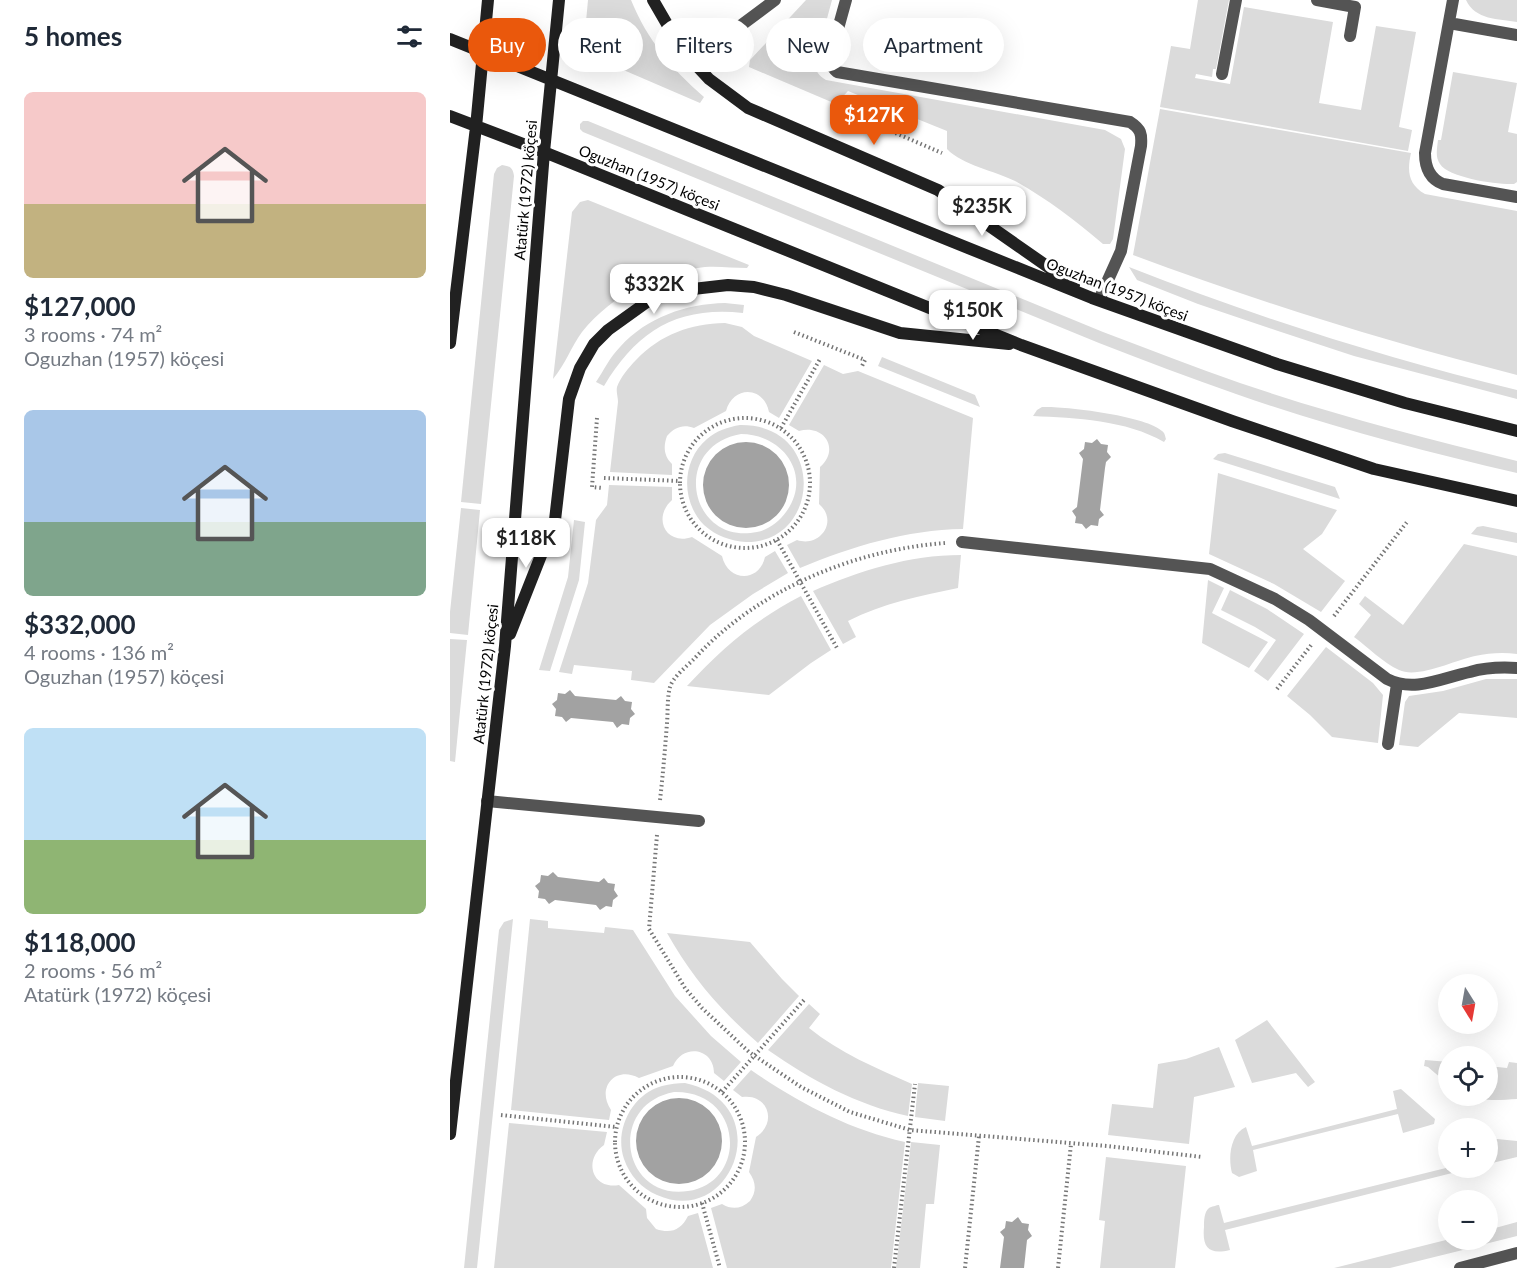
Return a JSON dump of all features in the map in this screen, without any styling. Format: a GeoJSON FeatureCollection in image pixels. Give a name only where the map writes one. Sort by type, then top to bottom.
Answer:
{"type":"FeatureCollection","features":[{"type":"Feature","properties":{"kind":"main road"},"geometry":{"type":"LineString","coordinates":[[486,18],[488,0]]}},
{"type":"Feature","properties":{"kind":"main road","name":"Atatürk (1972) köçesi"},"geometry":{"type":"LineString","coordinates":[[450,1134],[505,646],[544,152],[559,0]]}},
{"type":"Feature","properties":{"kind":"main road"},"geometry":{"type":"LineString","coordinates":[[653,0],[663,18]]}},
{"type":"Feature","properties":{"kind":"main road","name":"Oguzhan (1957) köçesi"},"geometry":{"type":"LineString","coordinates":[[450,39],[468,46]]}},
{"type":"Feature","properties":{"kind":"main road"},"geometry":{"type":"LineString","coordinates":[[450,343],[480,72]]}},
{"type":"Feature","properties":{"kind":"main road","name":"Oguzhan (1957) köçesi"},"geometry":{"type":"LineString","coordinates":[[531,72],[1095,299],[1277,364],[1406,403],[1517,430]]}},
{"type":"Feature","properties":{"kind":"main road"},"geometry":{"type":"LineString","coordinates":[[703,72],[748,108],[938,190],[1095,299]]}},
{"type":"Feature","properties":{"kind":"main road","name":"Oguzhan (1957) köçesi"},"geometry":{"type":"LineString","coordinates":[[450,116],[1021,345],[1374,469],[1517,501]]}},
{"type":"Feature","properties":{"kind":"main road"},"geometry":{"type":"LineString","coordinates":[[505,646],[555,520],[569,399],[580,368],[594,344],[608,330],[646,302],[665,294],[693,289],[728,285],[754,287],[786,295],[900,333],[1021,345]]}},
{"type":"Feature","properties":{"kind":"street"},"geometry":{"type":"LineString","coordinates":[[751,18],[775,0]]}},
{"type":"Feature","properties":{"kind":"street"},"geometry":{"type":"LineString","coordinates":[[846,0],[830,61],[832,68],[837,72],[1130,122],[1138,127],[1142,135],[1141,146],[1124,240],[1117,260],[1095,299]]}},
{"type":"Feature","properties":{"kind":"street"},"geometry":{"type":"LineString","coordinates":[[1222,74],[1236,0]]}},
{"type":"Feature","properties":{"kind":"street"},"geometry":{"type":"LineString","coordinates":[[1317,0],[1355,7],[1350,36]]}},
{"type":"Feature","properties":{"kind":"street"},"geometry":{"type":"LineString","coordinates":[[1453,0],[1425,153],[1428,171],[1437,182],[1443,184],[1517,197]]}},
{"type":"Feature","properties":{"kind":"street"},"geometry":{"type":"LineString","coordinates":[[1449,23],[1517,35]]}},
{"type":"Feature","properties":{"kind":"street"},"geometry":{"type":"LineString","coordinates":[[962,542],[1210,569],[1275,599],[1323,630],[1387,679],[1397,684],[1421,684],[1471,671],[1517,668]]}},
{"type":"Feature","properties":{"kind":"street"},"geometry":{"type":"LineString","coordinates":[[1388,744],[1397,684]]}},
{"type":"Feature","properties":{"kind":"street"},"geometry":{"type":"LineString","coordinates":[[488,801],[699,821]]}},
{"type":"Feature","properties":{"kind":"street"},"geometry":{"type":"LineString","coordinates":[[1460,1268],[1517,1253]]}},
{"type":"Feature","properties":{"kind":"path"},"geometry":{"type":"LineString","coordinates":[[879,126],[942,153]]}},
{"type":"Feature","properties":{"kind":"path"},"geometry":{"type":"LineString","coordinates":[[794,332],[865,360],[862,366]]}},
{"type":"Feature","properties":{"kind":"path"},"geometry":{"type":"LineString","coordinates":[[781,429],[820,359]]}},
{"type":"Feature","properties":{"kind":"path"},"geometry":{"type":"LineString","coordinates":[[597,418],[592,487],[603,488]]}},
{"type":"Feature","properties":{"kind":"path"},"geometry":{"type":"LineString","coordinates":[[755,419],[781,429],[800,447],[810,472],[811,486],[809,500],[800,518],[787,533],[777,540],[750,549],[723,544],[711,538],[691,520],[681,494],[680,481],[687,454],[704,433],[728,420],[755,419]]}},
{"type":"Feature","properties":{"kind":"path"},"geometry":{"type":"LineString","coordinates":[[604,478],[680,481]]}},
{"type":"Feature","properties":{"kind":"path"},"geometry":{"type":"LineString","coordinates":[[1277,689],[1407,522]]}},
{"type":"Feature","properties":{"kind":"path"},"geometry":{"type":"LineString","coordinates":[[777,540],[837,648]]}},
{"type":"Feature","properties":{"kind":"path"},"geometry":{"type":"LineString","coordinates":[[670,684],[718,635],[760,605],[800,582],[844,564],[880,553],[914,546],[962,542]]}},
{"type":"Feature","properties":{"kind":"path"},"geometry":{"type":"LineString","coordinates":[[649,929],[685,988],[702,1008],[754,1056],[801,1088],[826,1101],[866,1117],[910,1130],[1202,1157]]}},
{"type":"Feature","properties":{"kind":"path"},"geometry":{"type":"LineString","coordinates":[[722,1092],[804,1000]]}},
{"type":"Feature","properties":{"kind":"path"},"geometry":{"type":"LineString","coordinates":[[670,1077],[691,1078],[710,1084],[722,1092],[731,1101],[743,1125],[744,1152],[741,1166],[726,1188],[715,1197],[689,1206],[669,1206],[649,1199],[638,1192],[621,1171],[616,1158],[616,1127],[625,1105],[634,1095],[657,1080],[670,1077]]}},
{"type":"Feature","properties":{"kind":"path"},"geometry":{"type":"LineString","coordinates":[[894,1268],[915,1084]]}},
{"type":"Feature","properties":{"kind":"path"},"geometry":{"type":"LineString","coordinates":[[501,1115],[616,1127]]}},
{"type":"Feature","properties":{"kind":"path"},"geometry":{"type":"LineString","coordinates":[[965,1268],[980,1136]]}},
{"type":"Feature","properties":{"kind":"path"},"geometry":{"type":"LineString","coordinates":[[1058,1268],[1071,1144]]}},
{"type":"Feature","properties":{"kind":"path"},"geometry":{"type":"LineString","coordinates":[[702,1203],[720,1268]]}},
{"type":"Feature","properties":{"kind":"shaded area"},"geometry":{"type":"Polygon","coordinates":[[[588,0],[631,0],[640,18],[586,18],[588,0]]]}},
{"type":"Feature","properties":{"kind":"shaded area"},"geometry":{"type":"Polygon","coordinates":[[[806,0],[832,0],[827,18],[789,18],[806,0]]]}},
{"type":"Feature","properties":{"kind":"shaded area"},"geometry":{"type":"Polygon","coordinates":[[[1198,0],[1229,0],[1216,69],[1213,69],[1212,77],[1196,74],[1195,78],[1230,84],[1244,7],[1333,22],[1319,103],[1361,110],[1376,26],[1416,32],[1399,127],[1412,130],[1408,151],[1160,107],[1171,46],[1190,49],[1198,0]]]}},
{"type":"Feature","properties":{"kind":"shaded area"},"geometry":{"type":"Polygon","coordinates":[[[1466,0],[1517,0],[1517,22],[1481,15],[1470,7],[1466,0]]]}},
{"type":"Feature","properties":{"kind":"shaded area"},"geometry":{"type":"Polygon","coordinates":[[[643,24],[655,44],[655,72],[678,72],[704,97],[700,103],[628,72],[643,72],[643,24]]]}},
{"type":"Feature","properties":{"kind":"shaded area"},"geometry":{"type":"Polygon","coordinates":[[[766,43],[766,72],[818,72],[826,80],[1105,130],[1121,139],[1125,149],[1113,239],[1110,244],[1103,244],[1060,210],[1015,181],[953,155],[947,149],[947,131],[848,91],[836,104],[754,69],[754,56],[766,43]]]}},
{"type":"Feature","properties":{"kind":"shaded area"},"geometry":{"type":"Polygon","coordinates":[[[1453,72],[1517,83],[1508,132],[1517,134],[1517,182],[1514,184],[1486,182],[1463,177],[1445,169],[1438,161],[1438,140],[1441,140],[1453,72]]]}},
{"type":"Feature","properties":{"kind":"shaded area"},"geometry":{"type":"Polygon","coordinates":[[[1160,109],[1411,153],[1410,176],[1415,186],[1425,194],[1517,211],[1517,375],[1324,320],[1133,255],[1160,109]]]}},
{"type":"Feature","properties":{"kind":"shaded area"},"geometry":{"type":"Polygon","coordinates":[[[588,121],[1103,332],[1274,394],[1343,415],[1517,461],[1517,473],[1340,427],[1271,406],[1150,363],[583,132],[580,124],[588,121]]]}},
{"type":"Feature","properties":{"kind":"shaded area"},"geometry":{"type":"Polygon","coordinates":[[[502,165],[511,168],[514,176],[481,504],[461,502],[494,174],[502,165]]]}},
{"type":"Feature","properties":{"kind":"shaded area"},"geometry":{"type":"Polygon","coordinates":[[[588,200],[749,265],[747,268],[705,267],[669,274],[622,296],[607,307],[582,332],[553,379],[572,212],[580,202],[588,200]]]}},
{"type":"Feature","properties":{"kind":"shaded area"},"geometry":{"type":"Polygon","coordinates":[[[1129,267],[1225,303],[1321,335],[1517,390],[1517,399],[1354,356],[1198,304],[1137,280],[1129,267]]]}},
{"type":"Feature","properties":{"kind":"shaded area"},"geometry":{"type":"Polygon","coordinates":[[[725,303],[744,305],[743,313],[698,314],[661,326],[630,350],[604,386],[596,382],[616,351],[642,328],[655,320],[682,309],[725,303]]]}},
{"type":"Feature","properties":{"kind":"shaded area"},"geometry":{"type":"Polygon","coordinates":[[[725,323],[742,327],[754,336],[812,361],[779,418],[769,412],[766,403],[755,393],[741,393],[730,403],[726,411],[694,428],[683,426],[676,428],[667,436],[665,451],[672,464],[672,475],[610,472],[618,402],[617,387],[628,369],[646,351],[666,337],[688,328],[725,323]]]}},
{"type":"Feature","properties":{"kind":"shaded area"},"geometry":{"type":"Polygon","coordinates":[[[882,357],[975,395],[980,407],[878,366],[882,357]]]}},
{"type":"Feature","properties":{"kind":"shaded area"},"geometry":{"type":"Polygon","coordinates":[[[824,365],[843,374],[858,371],[973,418],[963,529],[900,536],[840,553],[800,568],[787,545],[797,540],[813,540],[819,537],[827,525],[825,511],[819,504],[820,467],[829,453],[829,446],[827,440],[816,431],[799,431],[789,425],[824,365]]]}},
{"type":"Feature","properties":{"kind":"shaded area"},"geometry":{"type":"Polygon","coordinates":[[[1042,407],[1086,410],[1140,421],[1162,431],[1166,439],[1164,442],[1134,429],[1100,422],[1033,416],[1042,407]]]}},
{"type":"Feature","properties":{"kind":"shaded area"},"geometry":{"type":"Polygon","coordinates":[[[740,425],[768,430],[788,443],[800,462],[804,484],[800,505],[789,524],[771,537],[746,542],[724,537],[704,525],[696,516],[691,505],[687,482],[692,458],[698,448],[711,436],[740,425]],[[741,434],[718,443],[704,457],[697,474],[697,493],[704,511],[716,524],[734,532],[757,532],[769,527],[783,516],[794,498],[795,471],[789,459],[770,441],[741,434]]]}},
{"type":"Feature","properties":{"kind":"shaded area"},"geometry":{"type":"Polygon","coordinates":[[[1097,439],[1101,444],[1108,445],[1107,452],[1111,457],[1106,462],[1105,468],[1100,510],[1104,515],[1099,519],[1098,526],[1091,525],[1086,529],[1082,524],[1075,523],[1076,517],[1072,511],[1077,507],[1083,459],[1079,453],[1084,449],[1085,442],[1092,443],[1097,439]]]}},
{"type":"Feature","properties":{"kind":"shaded area"},"geometry":{"type":"Polygon","coordinates":[[[746,442],[770,449],[782,461],[789,485],[782,509],[770,521],[746,528],[722,521],[710,509],[703,485],[710,461],[722,449],[746,442]]]}},
{"type":"Feature","properties":{"kind":"shaded area"},"geometry":{"type":"Polygon","coordinates":[[[1225,453],[1335,487],[1340,499],[1213,459],[1218,454],[1225,453]]]}},
{"type":"Feature","properties":{"kind":"shaded area"},"geometry":{"type":"Polygon","coordinates":[[[1218,473],[1337,510],[1322,534],[1303,549],[1345,581],[1321,612],[1274,584],[1209,554],[1218,473]]]}},
{"type":"Feature","properties":{"kind":"shaded area"},"geometry":{"type":"Polygon","coordinates":[[[609,485],[672,487],[672,500],[663,515],[665,529],[669,534],[675,538],[692,537],[722,556],[725,565],[737,575],[750,575],[757,571],[765,557],[775,551],[788,573],[753,594],[710,625],[654,683],[631,680],[632,671],[574,665],[572,674],[559,672],[588,583],[596,520],[607,505],[609,485]]]}},
{"type":"Feature","properties":{"kind":"shaded area"},"geometry":{"type":"Polygon","coordinates":[[[461,508],[480,510],[468,635],[450,633],[450,612],[461,508]]]}},
{"type":"Feature","properties":{"kind":"shaded area"},"geometry":{"type":"Polygon","coordinates":[[[574,520],[585,522],[579,580],[550,671],[539,670],[568,577],[574,520]]]}},
{"type":"Feature","properties":{"kind":"shaded area"},"geometry":{"type":"Polygon","coordinates":[[[1483,526],[1517,533],[1517,543],[1471,534],[1477,527],[1483,526]]]}},
{"type":"Feature","properties":{"kind":"shaded area"},"geometry":{"type":"Polygon","coordinates":[[[1464,544],[1517,556],[1517,654],[1480,655],[1426,671],[1407,672],[1387,663],[1354,637],[1371,615],[1359,604],[1365,596],[1403,625],[1464,544]]]}},
{"type":"Feature","properties":{"kind":"shaded area"},"geometry":{"type":"Polygon","coordinates":[[[961,555],[958,588],[888,605],[848,621],[856,637],[843,644],[813,591],[848,577],[903,561],[961,555]]]}},
{"type":"Feature","properties":{"kind":"shaded area"},"geometry":{"type":"Polygon","coordinates":[[[1208,580],[1224,588],[1212,613],[1268,642],[1249,668],[1202,643],[1208,580]]]}},
{"type":"Feature","properties":{"kind":"shaded area"},"geometry":{"type":"Polygon","coordinates":[[[1230,590],[1267,609],[1304,634],[1268,681],[1254,671],[1276,640],[1221,610],[1230,590]]]}},
{"type":"Feature","properties":{"kind":"shaded area"},"geometry":{"type":"Polygon","coordinates":[[[801,596],[831,650],[769,695],[687,686],[740,636],[801,596]]]}},
{"type":"Feature","properties":{"kind":"shaded area"},"geometry":{"type":"Polygon","coordinates":[[[450,639],[467,640],[455,762],[450,761],[450,639]]]}},
{"type":"Feature","properties":{"kind":"shaded area"},"geometry":{"type":"Polygon","coordinates":[[[1326,647],[1373,683],[1383,695],[1378,743],[1332,737],[1287,696],[1326,647]]]}},
{"type":"Feature","properties":{"kind":"shaded area"},"geometry":{"type":"Polygon","coordinates":[[[1486,679],[1517,679],[1517,718],[1459,713],[1418,747],[1399,745],[1405,702],[1409,696],[1443,691],[1486,679]]]}},
{"type":"Feature","properties":{"kind":"shaded area"},"geometry":{"type":"Polygon","coordinates":[[[570,690],[575,696],[616,700],[621,696],[625,701],[632,702],[631,709],[635,714],[630,718],[629,725],[622,724],[617,728],[613,722],[571,718],[566,722],[562,717],[555,716],[556,709],[552,704],[557,700],[558,693],[565,694],[570,690]]]}},
{"type":"Feature","properties":{"kind":"shaded area"},"geometry":{"type":"Polygon","coordinates":[[[553,872],[558,877],[599,882],[604,878],[608,883],[615,884],[614,890],[618,896],[613,900],[612,907],[606,906],[600,910],[596,905],[555,900],[549,904],[545,899],[538,898],[539,891],[535,886],[540,882],[541,875],[548,876],[553,872]]]}},
{"type":"Feature","properties":{"kind":"shaded area"},"geometry":{"type":"Polygon","coordinates":[[[513,919],[477,1268],[464,1268],[499,930],[504,922],[513,919]]]}},
{"type":"Feature","properties":{"kind":"shaded area"},"geometry":{"type":"Polygon","coordinates":[[[530,919],[548,921],[548,928],[604,933],[605,927],[633,930],[675,996],[711,1036],[741,1062],[724,1081],[714,1073],[709,1058],[697,1052],[684,1054],[673,1066],[639,1078],[622,1074],[610,1081],[607,1087],[607,1102],[611,1110],[609,1120],[511,1110],[530,919]]]}},
{"type":"Feature","properties":{"kind":"shaded area"},"geometry":{"type":"Polygon","coordinates":[[[667,933],[750,942],[799,996],[758,1043],[707,992],[667,933]]]}},
{"type":"Feature","properties":{"kind":"shaded area"},"geometry":{"type":"Polygon","coordinates":[[[809,1004],[820,1014],[809,1028],[846,1052],[912,1084],[908,1116],[871,1105],[835,1090],[768,1050],[809,1004]]]}},
{"type":"Feature","properties":{"kind":"shaded area"},"geometry":{"type":"Polygon","coordinates":[[[1267,1020],[1315,1082],[1308,1087],[1296,1073],[1252,1083],[1235,1040],[1267,1020]]]}},
{"type":"Feature","properties":{"kind":"shaded area"},"geometry":{"type":"Polygon","coordinates":[[[1219,1047],[1235,1087],[1194,1097],[1189,1144],[1108,1135],[1112,1104],[1153,1108],[1158,1064],[1186,1059],[1219,1047]]]}},
{"type":"Feature","properties":{"kind":"shaded area"},"geometry":{"type":"Polygon","coordinates":[[[1425,1060],[1438,1061],[1438,1076],[1428,1067],[1424,1066],[1425,1060]]]}},
{"type":"Feature","properties":{"kind":"shaded area"},"geometry":{"type":"Polygon","coordinates":[[[1509,1062],[1517,1063],[1517,1099],[1498,1100],[1498,1067],[1507,1068],[1509,1062]]]}},
{"type":"Feature","properties":{"kind":"shaded area"},"geometry":{"type":"Polygon","coordinates":[[[751,1070],[825,1114],[884,1137],[905,1142],[891,1268],[727,1268],[711,1208],[722,1204],[733,1208],[740,1207],[750,1201],[754,1194],[754,1183],[749,1172],[756,1137],[767,1124],[767,1110],[758,1100],[742,1097],[733,1090],[751,1070]]]}},
{"type":"Feature","properties":{"kind":"shaded area"},"geometry":{"type":"Polygon","coordinates":[[[685,1083],[714,1095],[731,1114],[737,1136],[735,1159],[724,1180],[707,1195],[684,1201],[657,1195],[637,1181],[629,1171],[624,1159],[622,1136],[628,1115],[642,1097],[651,1090],[665,1085],[685,1083]],[[674,1092],[652,1100],[638,1114],[631,1132],[631,1150],[637,1167],[648,1182],[666,1190],[688,1191],[708,1184],[721,1171],[729,1155],[730,1137],[725,1120],[714,1105],[697,1095],[674,1092]]]}},
{"type":"Feature","properties":{"kind":"shaded area"},"geometry":{"type":"Polygon","coordinates":[[[918,1083],[949,1086],[945,1121],[915,1117],[918,1083]]]}},
{"type":"Feature","properties":{"kind":"shaded area"},"geometry":{"type":"Polygon","coordinates":[[[1401,1089],[1435,1119],[1434,1124],[1403,1133],[1398,1114],[1253,1150],[1257,1171],[1239,1177],[1232,1173],[1230,1160],[1233,1141],[1236,1135],[1246,1127],[1252,1146],[1397,1109],[1393,1091],[1401,1089]]]}},
{"type":"Feature","properties":{"kind":"shaded area"},"geometry":{"type":"Polygon","coordinates":[[[679,1098],[703,1105],[715,1117],[722,1141],[715,1165],[703,1177],[679,1184],[655,1177],[643,1165],[636,1141],[643,1117],[655,1105],[679,1098]]]}},
{"type":"Feature","properties":{"kind":"shaded area"},"geometry":{"type":"Polygon","coordinates":[[[509,1123],[607,1132],[604,1145],[594,1158],[592,1166],[597,1178],[602,1183],[619,1185],[646,1209],[647,1218],[656,1229],[675,1230],[688,1216],[698,1213],[713,1268],[494,1268],[509,1123]]]}},
{"type":"Feature","properties":{"kind":"shaded area"},"geometry":{"type":"Polygon","coordinates":[[[1498,1139],[1517,1141],[1517,1157],[1498,1162],[1498,1139]]]}},
{"type":"Feature","properties":{"kind":"shaded area"},"geometry":{"type":"Polygon","coordinates":[[[911,1142],[940,1145],[934,1204],[926,1204],[920,1268],[896,1268],[911,1142]]]}},
{"type":"Feature","properties":{"kind":"shaded area"},"geometry":{"type":"Polygon","coordinates":[[[1106,1157],[1186,1166],[1175,1268],[1100,1268],[1105,1221],[1099,1220],[1106,1157]]]}},
{"type":"Feature","properties":{"kind":"shaded area"},"geometry":{"type":"Polygon","coordinates":[[[1438,1170],[1438,1177],[1225,1230],[1230,1250],[1217,1251],[1208,1248],[1204,1240],[1207,1210],[1219,1205],[1224,1223],[1438,1170]]]}},
{"type":"Feature","properties":{"kind":"shaded area"},"geometry":{"type":"Polygon","coordinates":[[[1018,1217],[1022,1223],[1029,1224],[1028,1230],[1032,1236],[1027,1240],[1024,1268],[1000,1268],[1004,1237],[1000,1232],[1005,1228],[1006,1221],[1012,1222],[1018,1217]]]}},
{"type":"Feature","properties":{"kind":"shaded area"},"geometry":{"type":"Polygon","coordinates":[[[1517,1222],[1517,1236],[1498,1241],[1498,1227],[1517,1222]]]}},
{"type":"Feature","properties":{"kind":"shaded area"},"geometry":{"type":"Polygon","coordinates":[[[1438,1242],[1438,1250],[1463,1250],[1390,1268],[1334,1268],[1438,1242]]]}}]}
